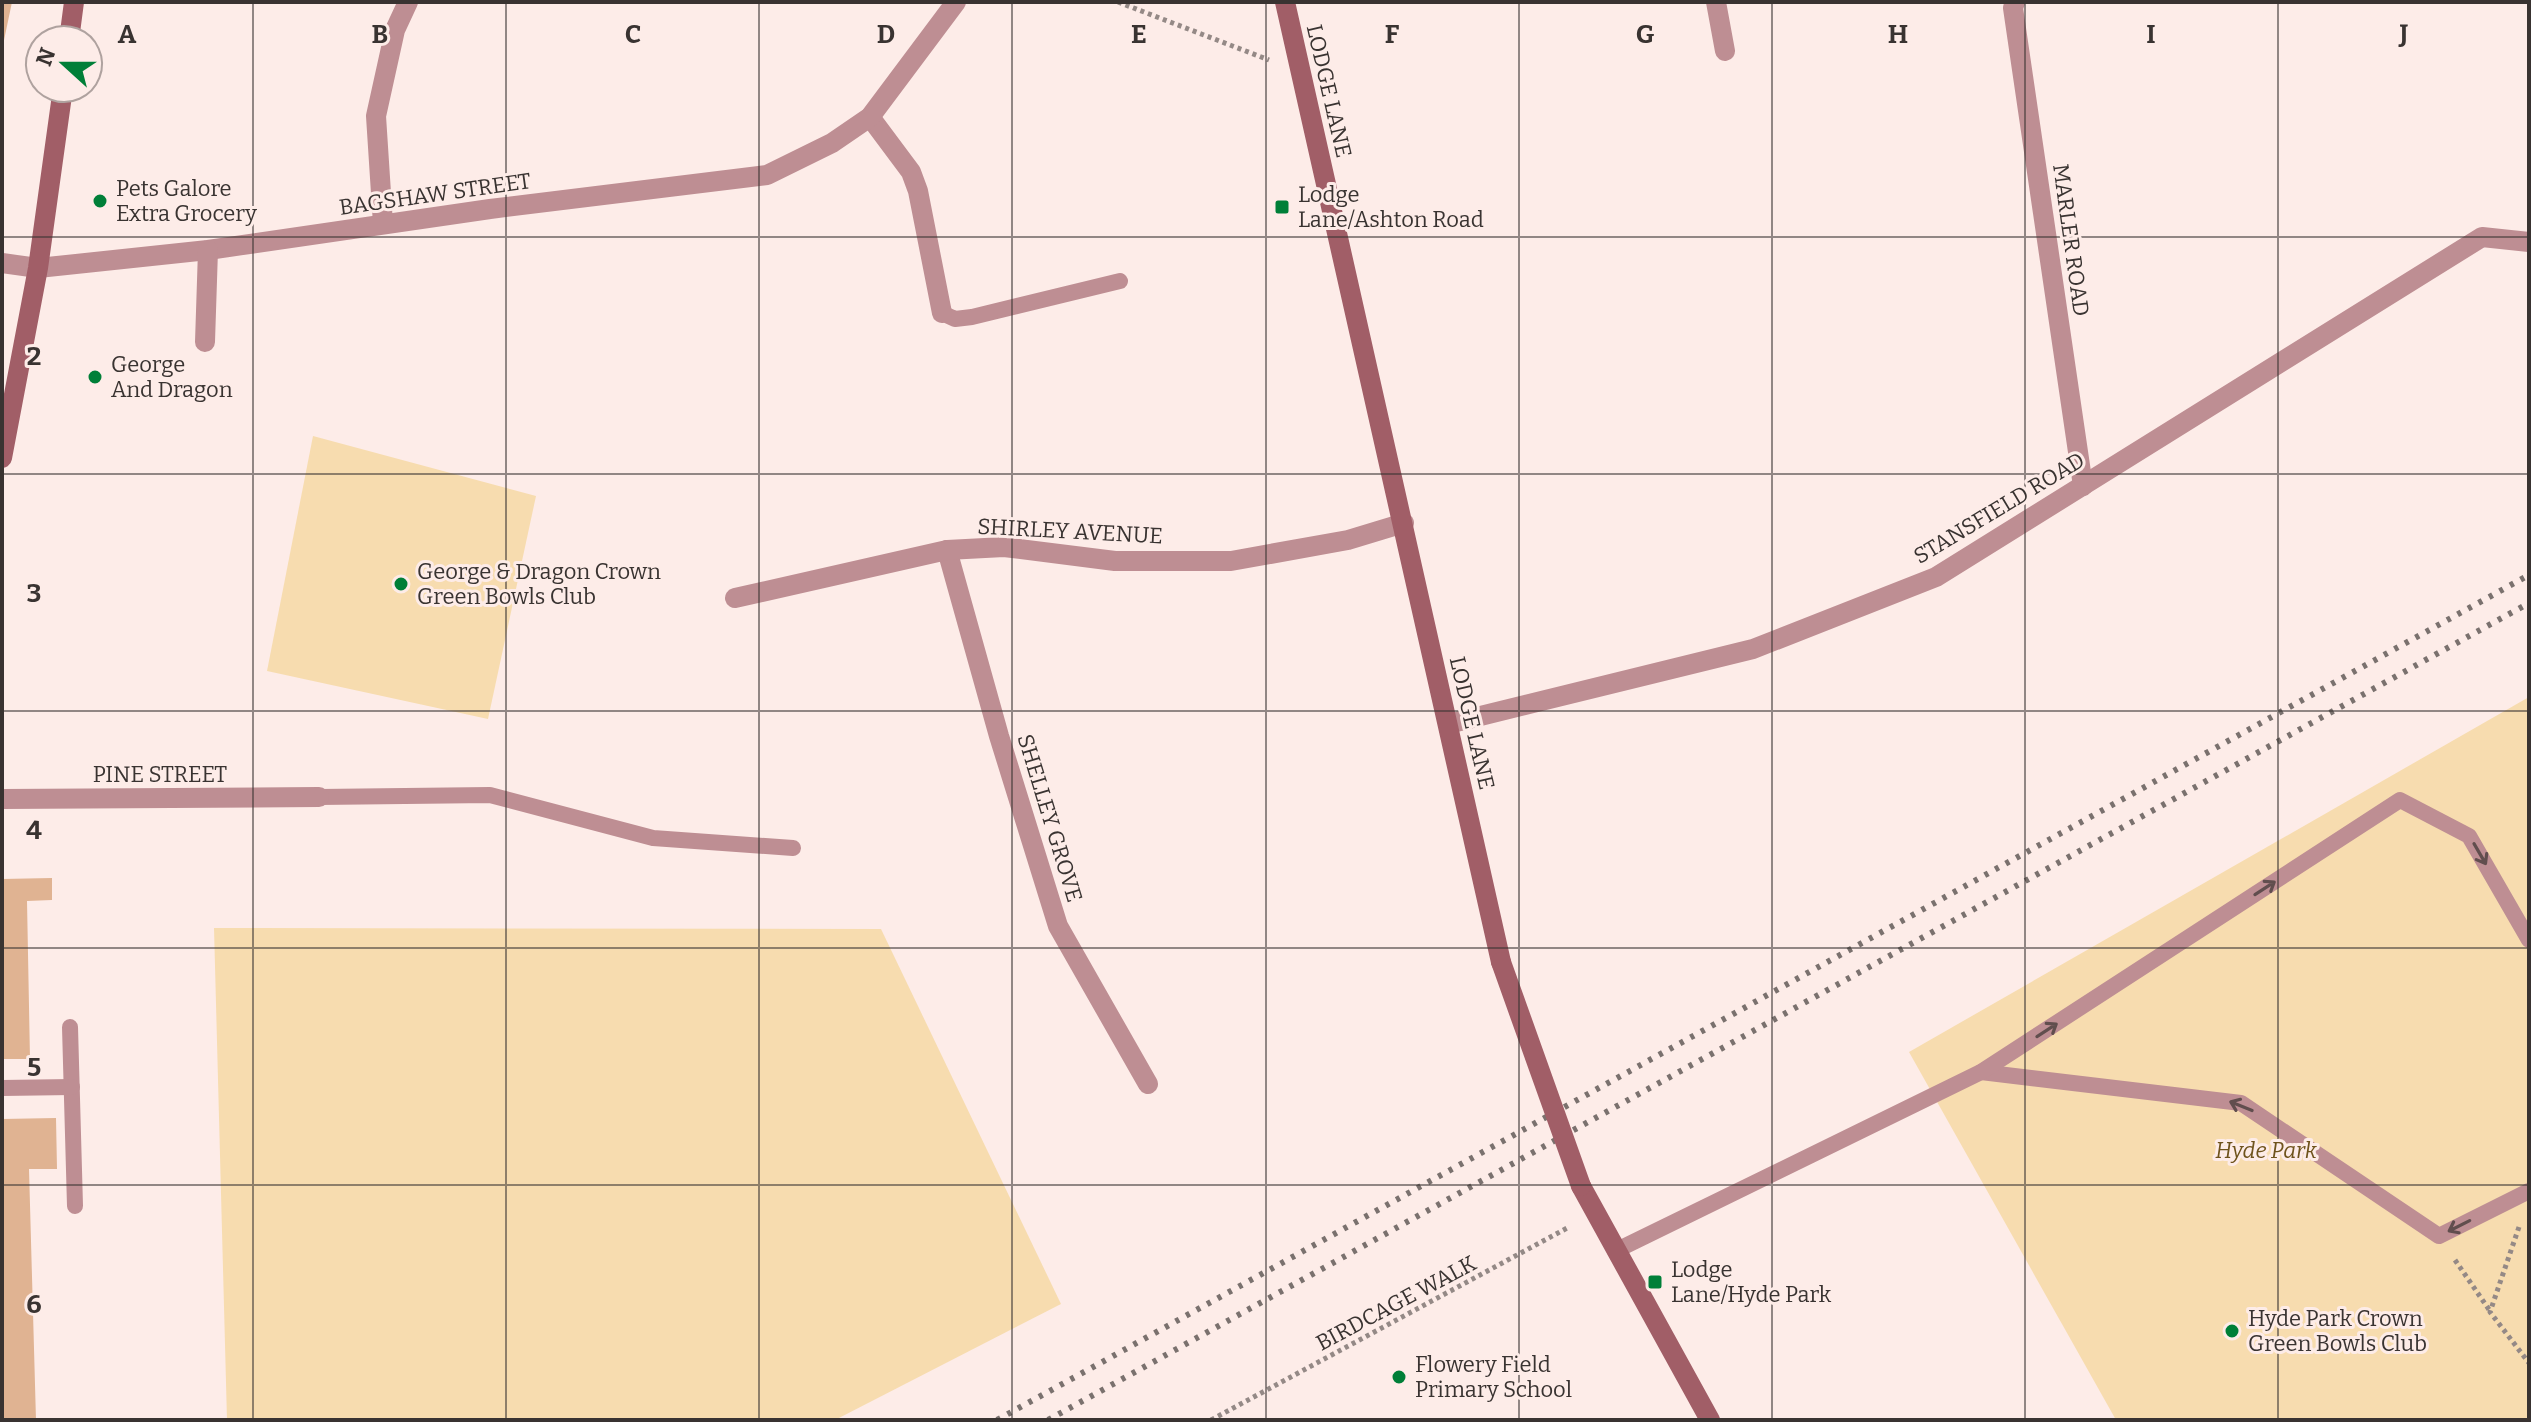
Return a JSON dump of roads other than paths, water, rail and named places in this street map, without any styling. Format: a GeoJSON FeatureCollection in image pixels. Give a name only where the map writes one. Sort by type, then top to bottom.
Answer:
{"type":"FeatureCollection","features":[{"type":"Feature","properties":{"kind":"street"},"geometry":{"type":"LineString","coordinates":[[71,24],[74,2]]}},
{"type":"Feature","properties":{"kind":"street"},"geometry":{"type":"LineString","coordinates":[[383,224],[376,116],[395,30],[408,2]]}},
{"type":"Feature","properties":{"kind":"street","name":"BAGSHAW STREET"},"geometry":{"type":"LineString","coordinates":[[2,263],[38,268],[208,250],[383,224],[767,175],[832,143],[870,117],[956,2]]}},
{"type":"Feature","properties":{"kind":"street","name":"LODGE LANE"},"geometry":{"type":"LineString","coordinates":[[1285,2],[1501,962],[1581,1186],[1710,1420]]}},
{"type":"Feature","properties":{"kind":"street"},"geometry":{"type":"LineString","coordinates":[[1716,2],[1725,51]]}},
{"type":"Feature","properties":{"kind":"street","name":"MARLER ROAD"},"geometry":{"type":"LineString","coordinates":[[2015,2],[2013,8],[2083,486]]}},
{"type":"Feature","properties":{"kind":"street"},"geometry":{"type":"LineString","coordinates":[[2,458],[5,428],[38,268],[61,104]]}},
{"type":"Feature","properties":{"kind":"street"},"geometry":{"type":"LineString","coordinates":[[870,117],[911,172],[918,191],[942,313]]}},
{"type":"Feature","properties":{"kind":"street","name":"STANSFIELD ROAD"},"geometry":{"type":"LineString","coordinates":[[1448,724],[1753,649],[1936,577],[2482,237],[2529,242]]}},
{"type":"Feature","properties":{"kind":"street"},"geometry":{"type":"LineString","coordinates":[[205,342],[208,250]]}},
{"type":"Feature","properties":{"kind":"street","name":"SHIRLEY AVENUE"},"geometry":{"type":"LineString","coordinates":[[735,598],[947,550],[1004,547],[1115,561],[1231,561],[1348,540],[1404,523]]}},
{"type":"Feature","properties":{"kind":"street","name":"SHELLEY GROVE"},"geometry":{"type":"LineString","coordinates":[[947,550],[999,736],[1058,926],[1148,1084]]}},
{"type":"Feature","properties":{"kind":"street","name":"PINE STREET"},"geometry":{"type":"LineString","coordinates":[[2,799],[319,797]]}},
{"type":"Feature","properties":{"kind":"lane"},"geometry":{"type":"LineString","coordinates":[[942,313],[955,319],[972,317],[1120,281]]}},
{"type":"Feature","properties":{"kind":"lane"},"geometry":{"type":"LineString","coordinates":[[319,797],[490,795],[653,838],[793,848]]}},
{"type":"Feature","properties":{"kind":"lane"},"geometry":{"type":"LineString","coordinates":[[1615,1251],[1981,1072],[2400,800],[2469,836],[2529,940]]}},
{"type":"Feature","properties":{"kind":"lane"},"geometry":{"type":"LineString","coordinates":[[70,1027],[75,1206]]}},
{"type":"Feature","properties":{"kind":"lane"},"geometry":{"type":"LineString","coordinates":[[1981,1072],[2241,1103],[2439,1236],[2529,1191]]}},
{"type":"Feature","properties":{"kind":"lane"},"geometry":{"type":"LineString","coordinates":[[2,1088],[72,1087]]}},
{"type":"Feature","properties":{"kind":"railway"},"geometry":{"type":"LineString","coordinates":[[997,1420],[2529,575]]}},
{"type":"Feature","properties":{"kind":"railway"},"geometry":{"type":"LineString","coordinates":[[1048,1420],[2529,603]]}},
{"type":"Feature","properties":{"kind":"place","name":"Pets Galore Extra Grocery"},"geometry":{"type":"Point","coordinates":[100,201]}},
{"type":"Feature","properties":{"kind":"place","name":"Lodge Lane/Ashton Road"},"geometry":{"type":"Point","coordinates":[1282,207]}},
{"type":"Feature","properties":{"kind":"place","name":"George And Dragon"},"geometry":{"type":"Point","coordinates":[95,377]}},
{"type":"Feature","properties":{"kind":"place","name":"George & Dragon Crown Green Bowls Club"},"geometry":{"type":"Point","coordinates":[401,584]}},
{"type":"Feature","properties":{"kind":"place","name":"Lodge Lane/Hyde Park"},"geometry":{"type":"Point","coordinates":[1655,1282]}},
{"type":"Feature","properties":{"kind":"place","name":"Hyde Park Crown Green Bowls Club"},"geometry":{"type":"Point","coordinates":[2232,1331]}},
{"type":"Feature","properties":{"kind":"place","name":"Flowery Field Primary School"},"geometry":{"type":"Point","coordinates":[1399,1377]}},
{"type":"Feature","properties":{"kind":"park label","name":"Hyde Park"},"geometry":{"type":"Point","coordinates":[2266,1150]}}]}
